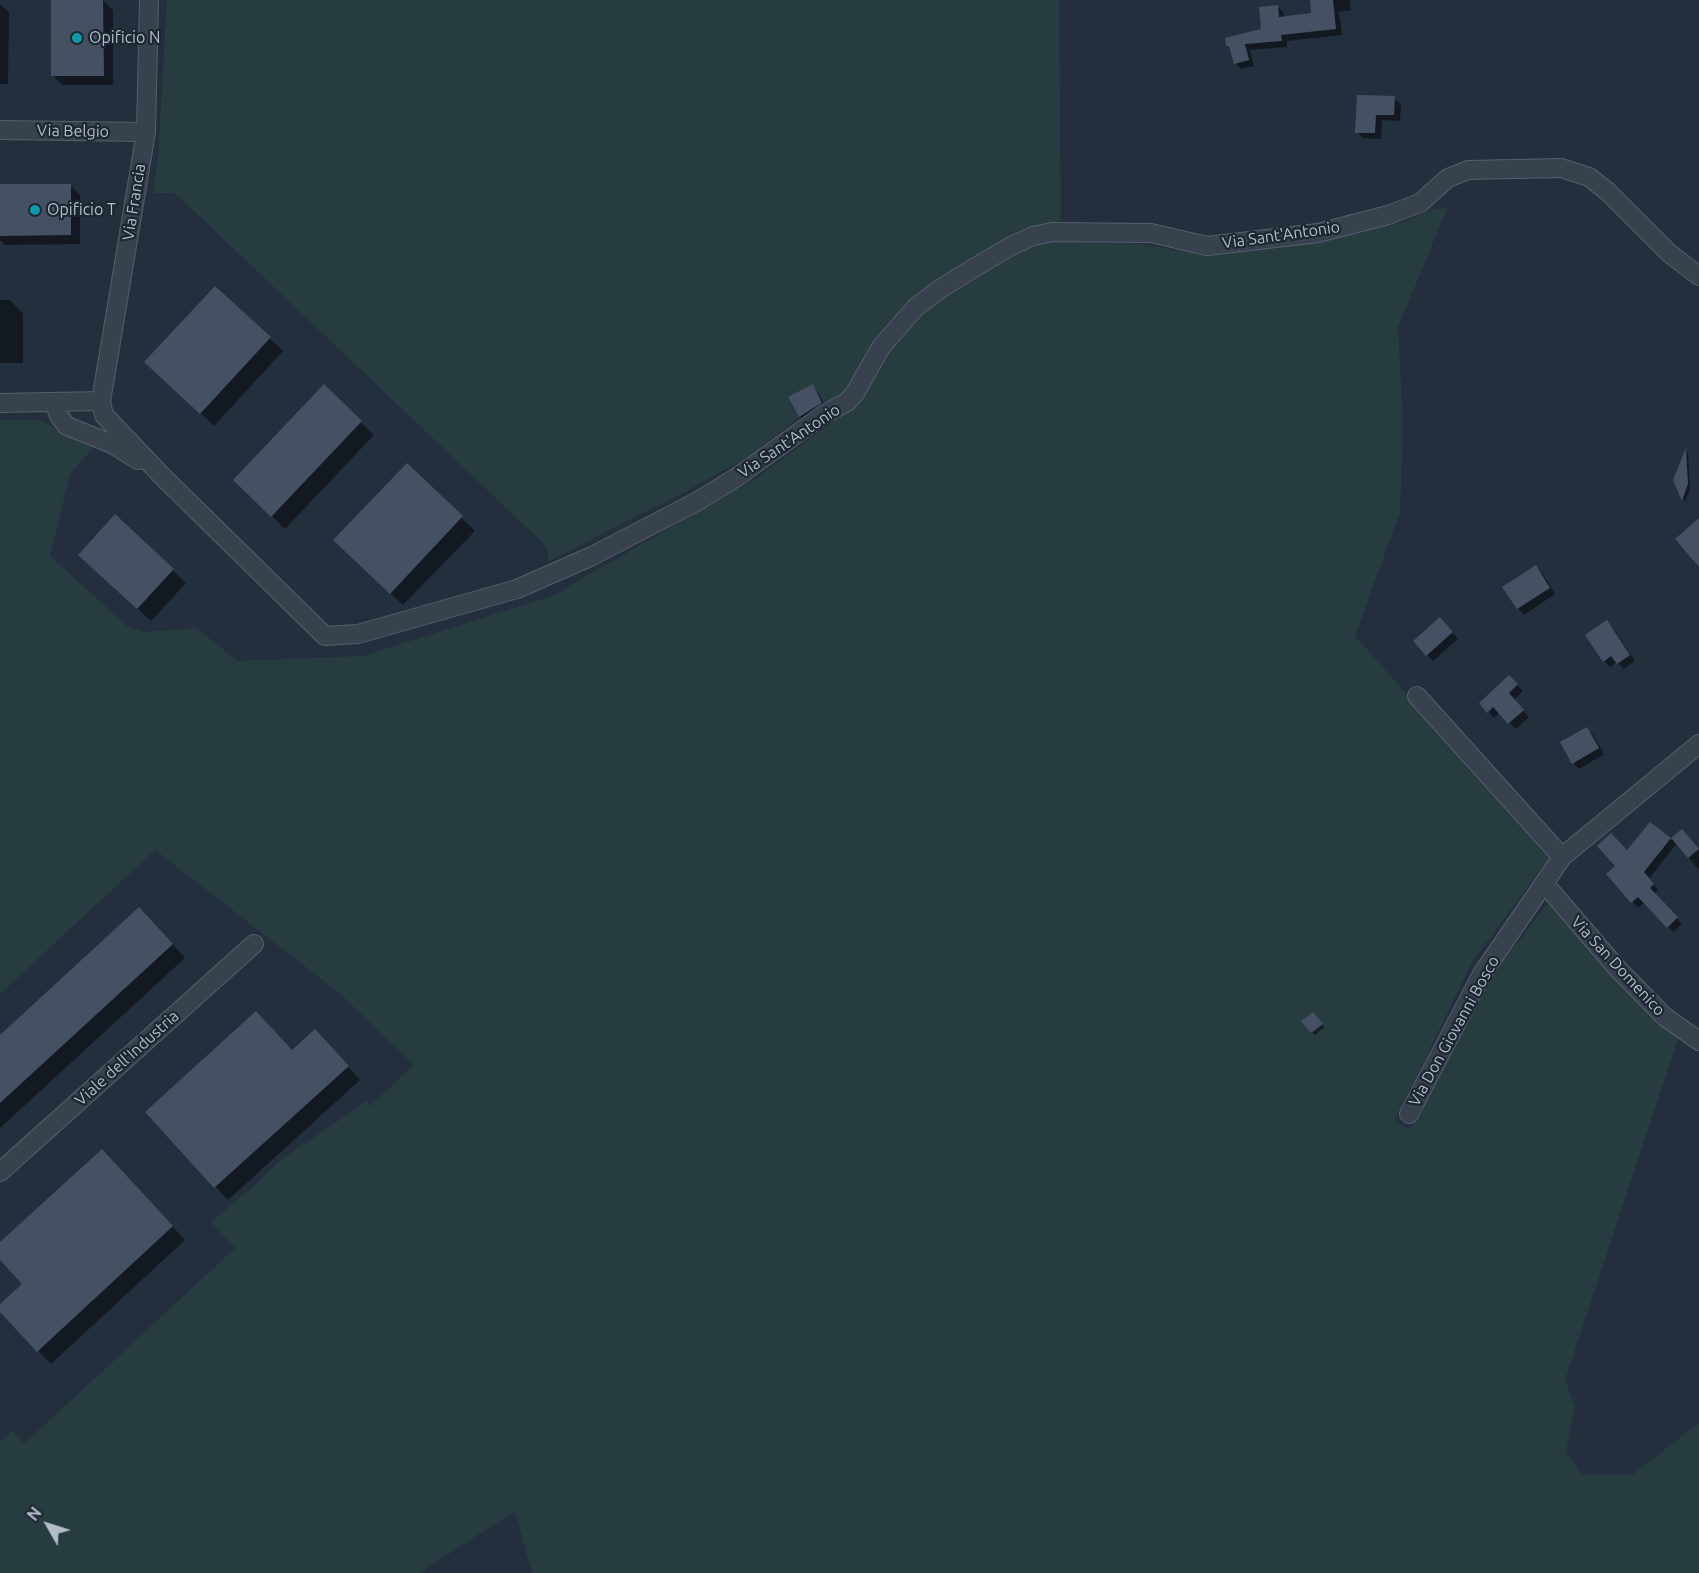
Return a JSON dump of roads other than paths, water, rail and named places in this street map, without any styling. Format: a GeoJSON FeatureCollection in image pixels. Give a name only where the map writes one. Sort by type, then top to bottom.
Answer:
{"type":"FeatureCollection","features":[{"type":"Feature","properties":{"kind":"street","name":"Via Francia"},"geometry":{"type":"LineString","coordinates":[[102,408],[146,132],[149,0]]}},
{"type":"Feature","properties":{"kind":"street","name":"Via Belgio"},"geometry":{"type":"LineString","coordinates":[[0,130],[146,132]]}},
{"type":"Feature","properties":{"kind":"street","name":"Via Sant'Antonio"},"geometry":{"type":"LineString","coordinates":[[162,476],[324,636],[358,634],[517,588],[592,556],[696,502],[737,477],[823,415],[847,402],[855,393],[881,347],[916,307],[939,289],[1011,246],[1033,236],[1052,232],[1151,233],[1207,246],[1318,232],[1388,215],[1420,203],[1448,178],[1468,170],[1561,168],[1589,177],[1669,253],[1699,276]]}},
{"type":"Feature","properties":{"kind":"street"},"geometry":{"type":"LineString","coordinates":[[54,402],[67,426],[112,444],[162,476]]}},
{"type":"Feature","properties":{"kind":"street"},"geometry":{"type":"LineString","coordinates":[[0,403],[54,402],[102,408],[162,476]]}},
{"type":"Feature","properties":{"kind":"street"},"geometry":{"type":"LineString","coordinates":[[90,436],[102,408]]}},
{"type":"Feature","properties":{"kind":"street"},"geometry":{"type":"LineString","coordinates":[[1417,696],[1562,857]]}},
{"type":"Feature","properties":{"kind":"street","name":"Via Don Giovanni Bosco"},"geometry":{"type":"LineString","coordinates":[[1409,1114],[1482,974],[1562,857],[1699,744]]}},
{"type":"Feature","properties":{"kind":"street","name":"Via San Domenico"},"geometry":{"type":"LineString","coordinates":[[1544,883],[1617,968],[1665,1017],[1699,1041]]}},
{"type":"Feature","properties":{"kind":"street","name":"Viale dell'Industria"},"geometry":{"type":"LineString","coordinates":[[0,1172],[254,944]]}},
{"type":"Feature","properties":{"kind":"place","name":"Opificio N"},"geometry":{"type":"Point","coordinates":[77,38]}},
{"type":"Feature","properties":{"kind":"place","name":"Opificio T"},"geometry":{"type":"Point","coordinates":[35,210]}}]}
